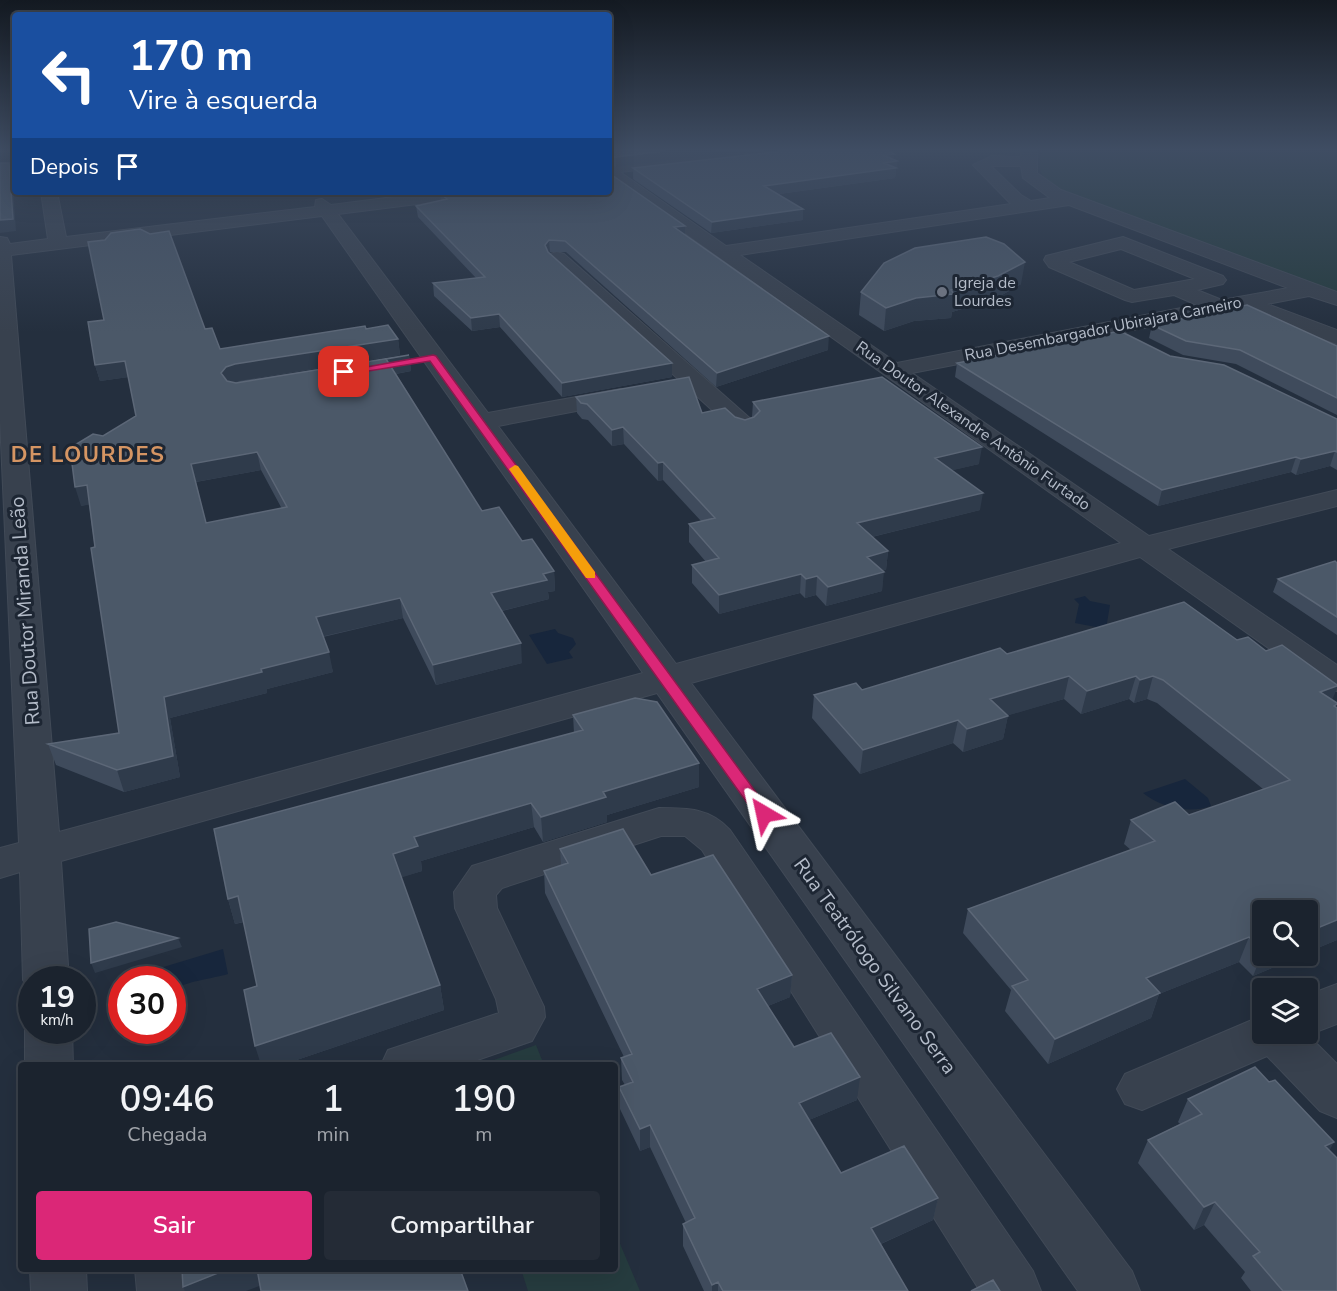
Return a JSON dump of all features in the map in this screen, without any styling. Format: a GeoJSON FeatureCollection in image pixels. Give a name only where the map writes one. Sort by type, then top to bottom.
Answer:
{"type":"FeatureCollection","features":[{"type":"Feature","properties":{"kind":"street"},"geometry":{"type":"LineString","coordinates":[[52,211],[57,239]]}},
{"type":"Feature","properties":{"kind":"street"},"geometry":{"type":"LineString","coordinates":[[1,246],[289,211]]}},
{"type":"Feature","properties":{"kind":"street","name":"Rua Teatrólogo Silvano Serra"},"geometry":{"type":"LineString","coordinates":[[327,211],[420,360],[481,422],[666,681],[1112,1291]]}},
{"type":"Feature","properties":{"kind":"street","name":"Rua Doutor Alexandre Antônio Furtado"},"geometry":{"type":"LineString","coordinates":[[664,211],[1337,681]]}},
{"type":"Feature","properties":{"kind":"street"},"geometry":{"type":"LineString","coordinates":[[721,252],[993,211]]}},
{"type":"Feature","properties":{"kind":"street"},"geometry":{"type":"LineString","coordinates":[[1100,211],[1337,299]]}},
{"type":"Feature","properties":{"kind":"street"},"geometry":{"type":"LineString","coordinates":[[1176,289],[1216,280],[1124,243],[1053,260],[1132,296],[1176,289],[1220,307]]}},
{"type":"Feature","properties":{"kind":"street","name":"Rua Doutor Miranda Leão"},"geometry":{"type":"LineString","coordinates":[[1,246],[45,966]]}},
{"type":"Feature","properties":{"kind":"street"},"geometry":{"type":"LineString","coordinates":[[557,258],[673,386],[744,426]]}},
{"type":"Feature","properties":{"kind":"street","name":"Rua Desembargador Ubirajara Carneiro"},"geometry":{"type":"LineString","coordinates":[[894,370],[1311,289]]}},
{"type":"Feature","properties":{"kind":"street"},"geometry":{"type":"LineString","coordinates":[[1243,302],[1337,337]]}},
{"type":"Feature","properties":{"kind":"street"},"geometry":{"type":"LineString","coordinates":[[1107,328],[1146,347]]}},
{"type":"Feature","properties":{"kind":"street"},"geometry":{"type":"LineString","coordinates":[[481,422],[673,386]]}},
{"type":"Feature","properties":{"kind":"street"},"geometry":{"type":"LineString","coordinates":[[0,863],[666,681],[1145,546],[1337,498]]}},
{"type":"Feature","properties":{"kind":"street"},"geometry":{"type":"LineString","coordinates":[[414,1062],[515,1028],[521,1020],[523,1009],[519,999],[476,908],[475,892],[487,877],[658,822],[691,822],[707,830],[716,840],[1013,1291]]}},
{"type":"Feature","properties":{"kind":"street"},"geometry":{"type":"LineString","coordinates":[[1318,1012],[1337,1003]]}},
{"type":"Feature","properties":{"kind":"street"},"geometry":{"type":"LineString","coordinates":[[1142,1089],[1252,1041]]}},
{"type":"Feature","properties":{"kind":"street"},"geometry":{"type":"LineString","coordinates":[[48,1044],[49,1062]]}},
{"type":"Feature","properties":{"kind":"street"},"geometry":{"type":"LineString","coordinates":[[1286,1044],[1337,1096]]}},
{"type":"Feature","properties":{"kind":"street"},"geometry":{"type":"LineString","coordinates":[[58,1272],[59,1291]]}},
{"type":"Feature","properties":{"kind":"street"},"geometry":{"type":"LineString","coordinates":[[163,1272],[165,1291]]}},
{"type":"Feature","properties":{"kind":"green space"},"geometry":{"type":"Polygon","coordinates":[[[1117,211],[1337,211],[1337,292],[1117,211]]]}},
{"type":"Feature","properties":{"kind":"green space"},"geometry":{"type":"Polygon","coordinates":[[[536,1045],[543,1062],[488,1062],[536,1045]]]}},
{"type":"Feature","properties":{"kind":"green space"},"geometry":{"type":"Polygon","coordinates":[[[618,1239],[640,1291],[528,1291],[522,1272],[618,1272],[618,1239]]]}},
{"type":"Feature","properties":{"kind":"water"},"geometry":{"type":"Polygon","coordinates":[[[1085,596],[1090,601],[1110,605],[1106,629],[1075,623],[1079,604],[1074,599],[1085,596]]]}},
{"type":"Feature","properties":{"kind":"water"},"geometry":{"type":"Polygon","coordinates":[[[555,629],[558,633],[573,638],[576,644],[569,652],[573,658],[547,664],[529,635],[555,629]]]}},
{"type":"Feature","properties":{"kind":"water"},"geometry":{"type":"Polygon","coordinates":[[[1185,779],[1208,798],[1211,806],[1193,809],[1176,808],[1158,802],[1143,793],[1185,779]]]}},
{"type":"Feature","properties":{"kind":"water"},"geometry":{"type":"Polygon","coordinates":[[[223,949],[228,974],[186,985],[186,966],[167,966],[223,949]]]}},
{"type":"Feature","properties":{"kind":"building"},"geometry":{"type":"Polygon","coordinates":[[[0,211],[12,211],[13,219],[0,220],[0,211]]]}},
{"type":"Feature","properties":{"kind":"building"},"geometry":{"type":"Polygon","coordinates":[[[421,211],[664,211],[685,226],[674,227],[829,336],[717,373],[565,241],[549,240],[545,245],[548,252],[672,363],[562,383],[499,314],[471,318],[433,283],[485,277],[421,211]]]}},
{"type":"Feature","properties":{"kind":"building"},"geometry":{"type":"Polygon","coordinates":[[[696,211],[787,211],[712,222],[696,211]]]}},
{"type":"Feature","properties":{"kind":"building"},"geometry":{"type":"Polygon","coordinates":[[[140,229],[150,234],[169,231],[205,329],[212,328],[220,349],[365,326],[366,329],[388,325],[398,339],[235,364],[226,367],[221,373],[227,381],[236,383],[409,355],[386,359],[482,511],[499,507],[522,541],[532,539],[554,571],[543,574],[547,580],[491,593],[521,643],[433,665],[400,598],[316,617],[329,652],[164,697],[173,756],[117,770],[48,744],[119,733],[91,548],[95,547],[87,485],[75,487],[70,448],[93,434],[103,436],[136,416],[125,361],[95,365],[88,322],[104,320],[88,242],[105,240],[111,233],[140,229]],[[257,452],[191,464],[206,523],[287,507],[257,452]]]}},
{"type":"Feature","properties":{"kind":"building"},"geometry":{"type":"Polygon","coordinates":[[[986,237],[1004,244],[1025,262],[998,276],[951,290],[954,294],[916,298],[886,308],[861,292],[884,263],[915,248],[986,237]]]}},
{"type":"Feature","properties":{"kind":"building"},"geometry":{"type":"Polygon","coordinates":[[[1247,305],[1337,346],[1337,398],[1240,350],[1186,341],[1152,325],[1247,305]]]}},
{"type":"Feature","properties":{"kind":"building"},"geometry":{"type":"Polygon","coordinates":[[[1120,331],[1170,356],[1224,365],[1337,419],[1337,452],[1301,459],[1296,457],[1162,490],[957,363],[1120,331]]]}},
{"type":"Feature","properties":{"kind":"building"},"geometry":{"type":"Polygon","coordinates":[[[689,377],[702,413],[725,408],[735,417],[745,420],[754,417],[760,411],[753,402],[882,377],[982,447],[935,458],[983,493],[857,523],[888,551],[867,557],[884,572],[828,587],[817,576],[806,579],[801,574],[719,595],[692,565],[719,558],[689,524],[715,518],[663,462],[658,463],[623,427],[612,430],[587,404],[581,403],[576,397],[689,377]]]}},
{"type":"Feature","properties":{"kind":"building"},"geometry":{"type":"Polygon","coordinates":[[[1335,561],[1337,563],[1337,617],[1278,579],[1335,561]]]}},
{"type":"Feature","properties":{"kind":"building"},"geometry":{"type":"Polygon","coordinates":[[[1184,602],[1237,640],[1248,637],[1266,651],[1282,645],[1337,685],[1320,692],[1337,703],[1334,706],[1337,708],[1337,920],[1318,928],[1318,900],[1252,900],[1252,940],[1249,937],[1146,978],[1160,993],[1055,1039],[1012,986],[1028,980],[968,909],[1155,841],[1131,820],[1175,802],[1189,815],[1290,780],[1163,680],[1153,676],[1140,680],[1136,676],[1087,691],[1069,676],[990,699],[1008,716],[967,729],[958,720],[863,750],[814,695],[856,683],[862,690],[1000,648],[1007,654],[1184,602]]]}},
{"type":"Feature","properties":{"kind":"building"},"geometry":{"type":"Polygon","coordinates":[[[635,698],[657,702],[699,763],[603,792],[606,797],[541,817],[531,803],[414,837],[418,846],[393,854],[440,985],[255,1046],[244,990],[257,986],[238,896],[228,899],[214,829],[583,730],[573,715],[635,698]]]}},
{"type":"Feature","properties":{"kind":"building"},"geometry":{"type":"Polygon","coordinates":[[[623,829],[651,875],[713,855],[792,975],[757,989],[794,1047],[831,1033],[860,1077],[799,1103],[841,1173],[904,1146],[938,1198],[871,1228],[908,1291],[723,1291],[718,1282],[712,1285],[683,1224],[695,1218],[650,1125],[640,1129],[619,1087],[633,1082],[621,1058],[632,1054],[544,871],[568,863],[560,849],[623,829]]]}},
{"type":"Feature","properties":{"kind":"building"},"geometry":{"type":"Polygon","coordinates":[[[116,922],[178,938],[91,963],[89,929],[116,922]]]}},
{"type":"Feature","properties":{"kind":"building"},"geometry":{"type":"Polygon","coordinates":[[[1255,1067],[1269,1082],[1275,1080],[1334,1142],[1325,1146],[1337,1158],[1337,1291],[1283,1291],[1253,1256],[1260,1252],[1215,1202],[1204,1207],[1148,1140],[1202,1114],[1188,1099],[1255,1067]]]}},
{"type":"Feature","properties":{"kind":"building"},"geometry":{"type":"Polygon","coordinates":[[[182,1272],[220,1272],[183,1287],[182,1272]]]}},
{"type":"Feature","properties":{"kind":"building"},"geometry":{"type":"Polygon","coordinates":[[[258,1272],[461,1272],[468,1291],[261,1291],[258,1272]]]}},
{"type":"Feature","properties":{"kind":"building"},"geometry":{"type":"Polygon","coordinates":[[[993,1280],[1000,1291],[971,1291],[993,1280]]]}},
{"type":"Feature","properties":{"kind":"slow traffic"},"geometry":{"type":"LineString","coordinates":[[515,469],[591,575]]}},
{"type":"Feature","properties":{"kind":"place","name":"Igreja de Lourdes"},"geometry":{"type":"Point","coordinates":[942,292]}},
{"type":"Feature","properties":{"kind":"district","name":"DE LOURDES"},"geometry":{"type":"Point","coordinates":[88,455]}},
{"type":"Feature","properties":{"kind":"route"},"geometry":{"type":"LineString","coordinates":[[344,372],[433,358],[764,814]]}}]}
